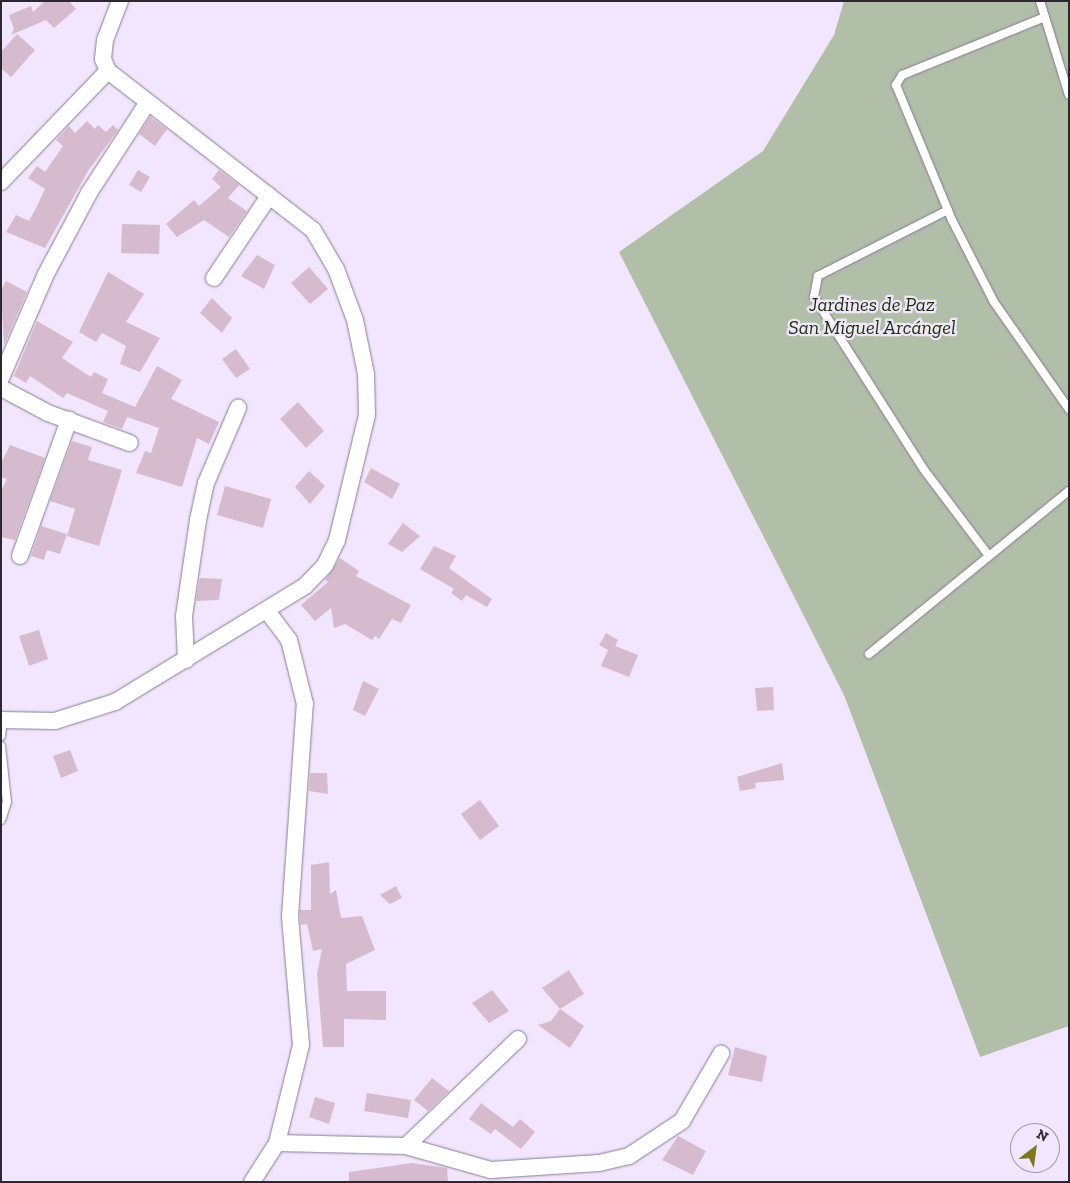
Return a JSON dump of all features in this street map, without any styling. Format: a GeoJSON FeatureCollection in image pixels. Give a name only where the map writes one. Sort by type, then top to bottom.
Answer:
{"type":"FeatureCollection","features":[{"type":"Feature","properties":{"kind":"street"},"geometry":{"type":"LineString","coordinates":[[2,725],[55,721],[115,702],[268,612],[325,565],[337,540],[367,415],[366,374],[355,320],[336,269],[313,230],[108,71],[103,59],[105,40],[120,1]]}},
{"type":"Feature","properties":{"kind":"street"},"geometry":{"type":"LineString","coordinates":[[1,182],[108,71]]}},
{"type":"Feature","properties":{"kind":"street"},"geometry":{"type":"LineString","coordinates":[[1,378],[5,358],[85,202],[148,102]]}},
{"type":"Feature","properties":{"kind":"street"},"geometry":{"type":"LineString","coordinates":[[214,278],[268,196]]}},
{"type":"Feature","properties":{"kind":"street"},"geometry":{"type":"LineString","coordinates":[[1,388],[69,420],[130,443]]}},
{"type":"Feature","properties":{"kind":"street"},"geometry":{"type":"LineString","coordinates":[[186,660],[184,616],[198,520],[206,483],[238,408]]}},
{"type":"Feature","properties":{"kind":"street"},"geometry":{"type":"LineString","coordinates":[[20,556],[69,420]]}},
{"type":"Feature","properties":{"kind":"street"},"geometry":{"type":"LineString","coordinates":[[252,1182],[277,1143],[301,1045],[290,916],[305,704],[289,640],[268,612]]}},
{"type":"Feature","properties":{"kind":"street"},"geometry":{"type":"LineString","coordinates":[[406,1146],[518,1039]]}},
{"type":"Feature","properties":{"kind":"street"},"geometry":{"type":"LineString","coordinates":[[277,1143],[406,1146],[491,1170],[600,1163],[629,1156],[682,1121],[721,1054]]}},
{"type":"Feature","properties":{"kind":"lane"},"geometry":{"type":"LineString","coordinates":[[1040,1],[1069,95]]}},
{"type":"Feature","properties":{"kind":"lane"},"geometry":{"type":"LineString","coordinates":[[1045,18],[902,74],[896,84],[948,210],[994,302],[1069,409]]}},
{"type":"Feature","properties":{"kind":"lane"},"geometry":{"type":"LineString","coordinates":[[948,210],[818,276],[814,297],[925,471],[989,556]]}},
{"type":"Feature","properties":{"kind":"lane"},"geometry":{"type":"LineString","coordinates":[[869,654],[1069,491]]}},
{"type":"Feature","properties":{"kind":"lane"},"geometry":{"type":"LineString","coordinates":[[1,746],[7,802],[1,820]]}},
{"type":"Feature","properties":{"kind":"green space","name":"Jardines de Paz San Miguel Arcángel"},"geometry":{"type":"Polygon","coordinates":[[[844,1],[1069,1],[1069,1026],[980,1057],[844,695],[619,252],[763,151],[834,35],[844,1]]]}},
{"type":"Feature","properties":{"kind":"building"},"geometry":{"type":"Polygon","coordinates":[[[45,1],[69,1],[76,9],[54,28],[46,20],[11,35],[14,29],[9,15],[31,6],[33,12],[45,1]]]}},
{"type":"Feature","properties":{"kind":"building"},"geometry":{"type":"Polygon","coordinates":[[[17,34],[35,50],[11,77],[1,68],[1,52],[17,34]]]}},
{"type":"Feature","properties":{"kind":"building"},"geometry":{"type":"Polygon","coordinates":[[[150,117],[167,129],[155,146],[139,134],[150,117]]]}},
{"type":"Feature","properties":{"kind":"building"},"geometry":{"type":"Polygon","coordinates":[[[87,121],[95,129],[98,125],[106,132],[113,125],[118,130],[88,171],[45,248],[6,232],[16,215],[29,221],[45,189],[28,178],[37,166],[45,172],[63,146],[56,140],[69,126],[75,133],[87,121]]]}},
{"type":"Feature","properties":{"kind":"building"},"geometry":{"type":"Polygon","coordinates":[[[138,170],[150,177],[141,192],[129,185],[138,170]]]}},
{"type":"Feature","properties":{"kind":"building"},"geometry":{"type":"Polygon","coordinates":[[[219,170],[239,185],[228,198],[247,211],[229,237],[204,220],[177,237],[166,224],[194,200],[199,206],[221,187],[212,179],[219,170]]]}},
{"type":"Feature","properties":{"kind":"building"},"geometry":{"type":"Polygon","coordinates":[[[122,224],[160,225],[159,254],[121,253],[122,224]]]}},
{"type":"Feature","properties":{"kind":"building"},"geometry":{"type":"Polygon","coordinates":[[[257,255],[275,265],[264,289],[241,276],[257,255]]]}},
{"type":"Feature","properties":{"kind":"building"},"geometry":{"type":"Polygon","coordinates":[[[309,267],[328,289],[310,304],[291,283],[309,267]]]}},
{"type":"Feature","properties":{"kind":"building"},"geometry":{"type":"Polygon","coordinates":[[[108,272],[144,294],[126,322],[160,338],[140,372],[120,364],[126,346],[102,333],[96,342],[79,332],[108,272]]]}},
{"type":"Feature","properties":{"kind":"building"},"geometry":{"type":"Polygon","coordinates":[[[6,281],[27,292],[4,345],[1,290],[6,281]]]}},
{"type":"Feature","properties":{"kind":"building"},"geometry":{"type":"Polygon","coordinates":[[[212,298],[232,318],[222,333],[200,313],[212,298]]]}},
{"type":"Feature","properties":{"kind":"building"},"geometry":{"type":"Polygon","coordinates":[[[37,321],[73,342],[62,358],[91,377],[94,372],[108,379],[102,393],[135,407],[157,366],[182,380],[171,399],[219,422],[209,444],[197,438],[182,487],[136,473],[145,451],[151,453],[159,428],[127,417],[122,429],[103,422],[108,411],[67,393],[63,398],[30,376],[26,383],[14,376],[37,321]]]}},
{"type":"Feature","properties":{"kind":"building"},"geometry":{"type":"Polygon","coordinates":[[[236,349],[250,369],[236,378],[222,359],[236,349]]]}},
{"type":"Feature","properties":{"kind":"building"},"geometry":{"type":"Polygon","coordinates":[[[298,402],[324,431],[306,448],[280,419],[298,402]]]}},
{"type":"Feature","properties":{"kind":"building"},"geometry":{"type":"Polygon","coordinates":[[[72,441],[92,447],[88,460],[122,470],[99,546],[67,536],[75,509],[50,501],[72,441]]]}},
{"type":"Feature","properties":{"kind":"building"},"geometry":{"type":"Polygon","coordinates":[[[10,445],[45,458],[15,540],[1,537],[1,491],[7,479],[1,477],[1,463],[10,445]]]}},
{"type":"Feature","properties":{"kind":"building"},"geometry":{"type":"Polygon","coordinates":[[[371,468],[400,484],[392,499],[364,482],[371,468]]]}},
{"type":"Feature","properties":{"kind":"building"},"geometry":{"type":"Polygon","coordinates":[[[309,471],[325,486],[310,504],[295,487],[309,471]]]}},
{"type":"Feature","properties":{"kind":"building"},"geometry":{"type":"Polygon","coordinates":[[[225,486],[271,499],[263,528],[217,515],[225,486]]]}},
{"type":"Feature","properties":{"kind":"building"},"geometry":{"type":"Polygon","coordinates":[[[403,523],[420,536],[402,552],[388,544],[403,523]]]}},
{"type":"Feature","properties":{"kind":"building"},"geometry":{"type":"Polygon","coordinates":[[[41,526],[67,534],[60,554],[47,550],[44,560],[31,556],[41,526]]]}},
{"type":"Feature","properties":{"kind":"building"},"geometry":{"type":"Polygon","coordinates":[[[434,546],[456,556],[449,568],[492,599],[487,607],[466,595],[462,601],[451,593],[454,589],[420,569],[434,546]]]}},
{"type":"Feature","properties":{"kind":"building"},"geometry":{"type":"Polygon","coordinates":[[[340,558],[359,571],[356,576],[411,605],[401,623],[392,619],[379,639],[375,636],[372,640],[345,624],[334,628],[331,608],[315,621],[301,605],[328,582],[325,580],[340,558]]]}},
{"type":"Feature","properties":{"kind":"building"},"geometry":{"type":"Polygon","coordinates":[[[200,578],[222,579],[219,600],[196,601],[200,578]]]}},
{"type":"Feature","properties":{"kind":"building"},"geometry":{"type":"Polygon","coordinates":[[[39,630],[48,659],[29,666],[19,636],[39,630]]]}},
{"type":"Feature","properties":{"kind":"building"},"geometry":{"type":"Polygon","coordinates":[[[606,633],[618,640],[615,646],[638,655],[629,677],[601,666],[608,650],[599,645],[606,633]]]}},
{"type":"Feature","properties":{"kind":"building"},"geometry":{"type":"Polygon","coordinates":[[[363,681],[379,689],[365,716],[353,710],[363,681]]]}},
{"type":"Feature","properties":{"kind":"building"},"geometry":{"type":"Polygon","coordinates":[[[773,687],[774,710],[757,711],[755,688],[773,687]]]}},
{"type":"Feature","properties":{"kind":"building"},"geometry":{"type":"Polygon","coordinates":[[[70,750],[78,771],[61,778],[53,756],[70,750]]]}},
{"type":"Feature","properties":{"kind":"building"},"geometry":{"type":"Polygon","coordinates":[[[782,763],[784,780],[755,783],[756,788],[740,791],[737,777],[782,763]]]}},
{"type":"Feature","properties":{"kind":"building"},"geometry":{"type":"Polygon","coordinates":[[[310,773],[327,773],[328,794],[309,791],[310,773]]]}},
{"type":"Feature","properties":{"kind":"building"},"geometry":{"type":"Polygon","coordinates":[[[480,800],[499,826],[480,840],[461,814],[480,800]]]}},
{"type":"Feature","properties":{"kind":"building"},"geometry":{"type":"Polygon","coordinates":[[[329,862],[330,894],[336,890],[341,918],[362,916],[375,950],[346,964],[347,991],[386,991],[386,1020],[344,1019],[344,1047],[323,1047],[317,974],[322,949],[313,951],[307,924],[301,925],[300,916],[300,910],[311,910],[311,865],[329,862]]]}},
{"type":"Feature","properties":{"kind":"building"},"geometry":{"type":"Polygon","coordinates":[[[396,886],[402,898],[390,904],[380,895],[396,886]]]}},
{"type":"Feature","properties":{"kind":"building"},"geometry":{"type":"Polygon","coordinates":[[[569,970],[584,994],[560,1009],[542,988],[569,970]]]}},
{"type":"Feature","properties":{"kind":"building"},"geometry":{"type":"Polygon","coordinates":[[[492,990],[509,1011],[489,1023],[472,1003],[492,990]]]}},
{"type":"Feature","properties":{"kind":"building"},"geometry":{"type":"Polygon","coordinates":[[[560,1009],[584,1026],[570,1048],[538,1025],[551,1021],[560,1009]]]}},
{"type":"Feature","properties":{"kind":"building"},"geometry":{"type":"Polygon","coordinates":[[[735,1047],[767,1056],[762,1082],[728,1075],[735,1047]]]}},
{"type":"Feature","properties":{"kind":"building"},"geometry":{"type":"Polygon","coordinates":[[[432,1078],[449,1091],[428,1111],[414,1100],[432,1078]]]}},
{"type":"Feature","properties":{"kind":"building"},"geometry":{"type":"Polygon","coordinates":[[[367,1093],[411,1100],[408,1118],[364,1111],[367,1093]]]}},
{"type":"Feature","properties":{"kind":"building"},"geometry":{"type":"Polygon","coordinates":[[[315,1097],[335,1103],[329,1124],[309,1117],[315,1097]]]}},
{"type":"Feature","properties":{"kind":"building"},"geometry":{"type":"Polygon","coordinates":[[[481,1103],[513,1127],[520,1119],[535,1132],[521,1149],[495,1129],[491,1134],[469,1119],[481,1103]]]}},
{"type":"Feature","properties":{"kind":"building"},"geometry":{"type":"Polygon","coordinates":[[[678,1136],[706,1151],[693,1175],[662,1160],[678,1136]]]}},
{"type":"Feature","properties":{"kind":"building"},"geometry":{"type":"Polygon","coordinates":[[[412,1163],[447,1168],[448,1182],[349,1182],[349,1172],[412,1163]]]}}]}
